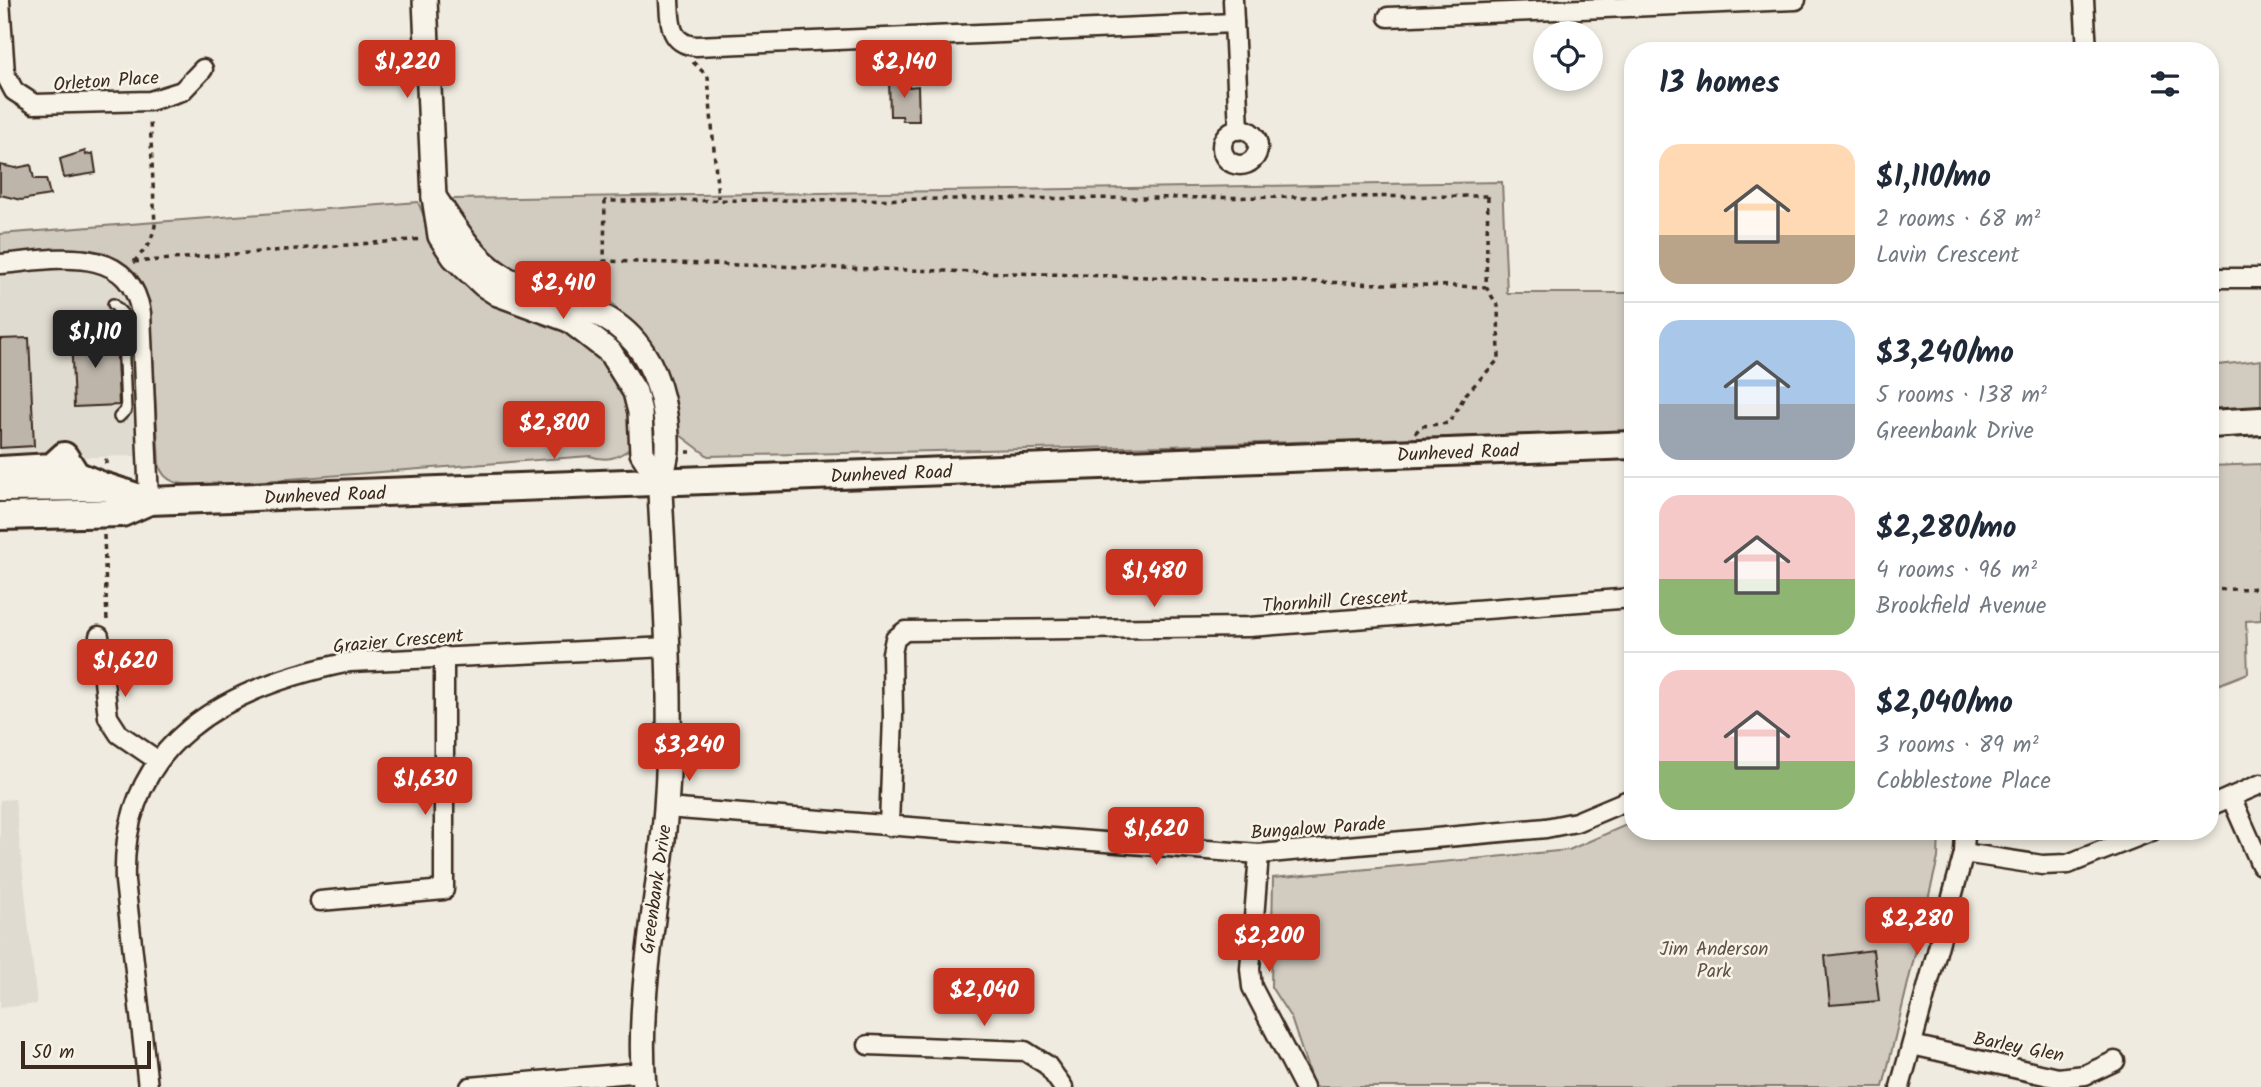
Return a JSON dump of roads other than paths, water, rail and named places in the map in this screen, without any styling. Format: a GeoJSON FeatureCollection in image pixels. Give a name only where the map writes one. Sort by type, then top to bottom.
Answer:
{"type":"FeatureCollection","features":[{"type":"Feature","properties":{"kind":"main road"},"geometry":{"type":"LineString","coordinates":[[2219,423],[2261,421]]}},
{"type":"Feature","properties":{"kind":"main road","name":"Dunheved Road"},"geometry":{"type":"LineString","coordinates":[[0,488],[106,487],[149,501],[1624,445]]}},
{"type":"Feature","properties":{"kind":"main road"},"geometry":{"type":"LineString","coordinates":[[0,470],[52,467],[64,456],[76,475],[106,487]]}},
{"type":"Feature","properties":{"kind":"main road","name":"Dunheved Road"},"geometry":{"type":"LineString","coordinates":[[0,516],[122,513],[149,501]]}},
{"type":"Feature","properties":{"kind":"street","name":"Orleton Place"},"geometry":{"type":"LineString","coordinates":[[0,0],[5,74],[23,99],[46,105],[150,101],[182,91],[203,69]]}},
{"type":"Feature","properties":{"kind":"street","name":"Greenbank Drive"},"geometry":{"type":"LineString","coordinates":[[425,0],[434,197],[462,239],[490,267],[525,286],[595,310],[635,342],[651,367],[660,390],[667,446],[660,481],[668,647],[666,808],[646,961],[643,1079]]}},
{"type":"Feature","properties":{"kind":"street"},"geometry":{"type":"LineString","coordinates":[[669,0],[671,29],[685,50],[1234,23]]}},
{"type":"Feature","properties":{"kind":"street"},"geometry":{"type":"LineString","coordinates":[[1233,0],[1238,130]]}},
{"type":"Feature","properties":{"kind":"street"},"geometry":{"type":"LineString","coordinates":[[1388,17],[1796,0]]}},
{"type":"Feature","properties":{"kind":"street"},"geometry":{"type":"LineString","coordinates":[[2084,0],[2086,42]]}},
{"type":"Feature","properties":{"kind":"street"},"geometry":{"type":"LineString","coordinates":[[0,264],[80,259],[127,268],[141,313],[149,501]]}},
{"type":"Feature","properties":{"kind":"street"},"geometry":{"type":"LineString","coordinates":[[2219,278],[2261,278]]}},
{"type":"Feature","properties":{"kind":"street","name":"Thornhill Crescent"},"geometry":{"type":"LineString","coordinates":[[889,826],[892,653],[895,639],[905,631],[1249,628],[1624,599]]}},
{"type":"Feature","properties":{"kind":"street"},"geometry":{"type":"LineString","coordinates":[[99,636],[108,717],[113,727],[157,760]]}},
{"type":"Feature","properties":{"kind":"street","name":"Grazier Crescent"},"geometry":{"type":"LineString","coordinates":[[148,1087],[125,881],[125,852],[134,806],[157,760],[198,720],[237,698],[340,664],[444,656],[668,647]]}},
{"type":"Feature","properties":{"kind":"street"},"geometry":{"type":"LineString","coordinates":[[320,901],[444,890],[444,656]]}},
{"type":"Feature","properties":{"kind":"street"},"geometry":{"type":"LineString","coordinates":[[2219,802],[2261,784]]}},
{"type":"Feature","properties":{"kind":"street"},"geometry":{"type":"LineString","coordinates":[[2231,797],[2261,865]]}},
{"type":"Feature","properties":{"kind":"street","name":"Bungalow Parade"},"geometry":{"type":"LineString","coordinates":[[666,808],[1259,854],[1546,828],[1576,822],[1624,802]]}},
{"type":"Feature","properties":{"kind":"street"},"geometry":{"type":"LineString","coordinates":[[1900,1087],[1964,853],[1965,840]]}},
{"type":"Feature","properties":{"kind":"street"},"geometry":{"type":"LineString","coordinates":[[1964,853],[2042,865],[2067,864],[2129,840]]}},
{"type":"Feature","properties":{"kind":"street"},"geometry":{"type":"LineString","coordinates":[[1259,854],[1252,987],[1304,1087]]}},
{"type":"Feature","properties":{"kind":"street"},"geometry":{"type":"LineString","coordinates":[[868,1045],[1015,1049],[1041,1059],[1063,1087]]}},
{"type":"Feature","properties":{"kind":"street","name":"Barley Glen"},"geometry":{"type":"LineString","coordinates":[[1912,1045],[2058,1078],[2085,1075],[2115,1060]]}},
{"type":"Feature","properties":{"kind":"street"},"geometry":{"type":"LineString","coordinates":[[470,1087],[643,1079]]}},
{"type":"Feature","properties":{"kind":"lane"},"geometry":{"type":"LineString","coordinates":[[113,304],[121,313],[123,341],[126,410],[118,417]]}},
{"type":"Feature","properties":{"kind":"park label","name":"Jim Anderson Park"},"geometry":{"type":"Point","coordinates":[1714,959]}}]}
